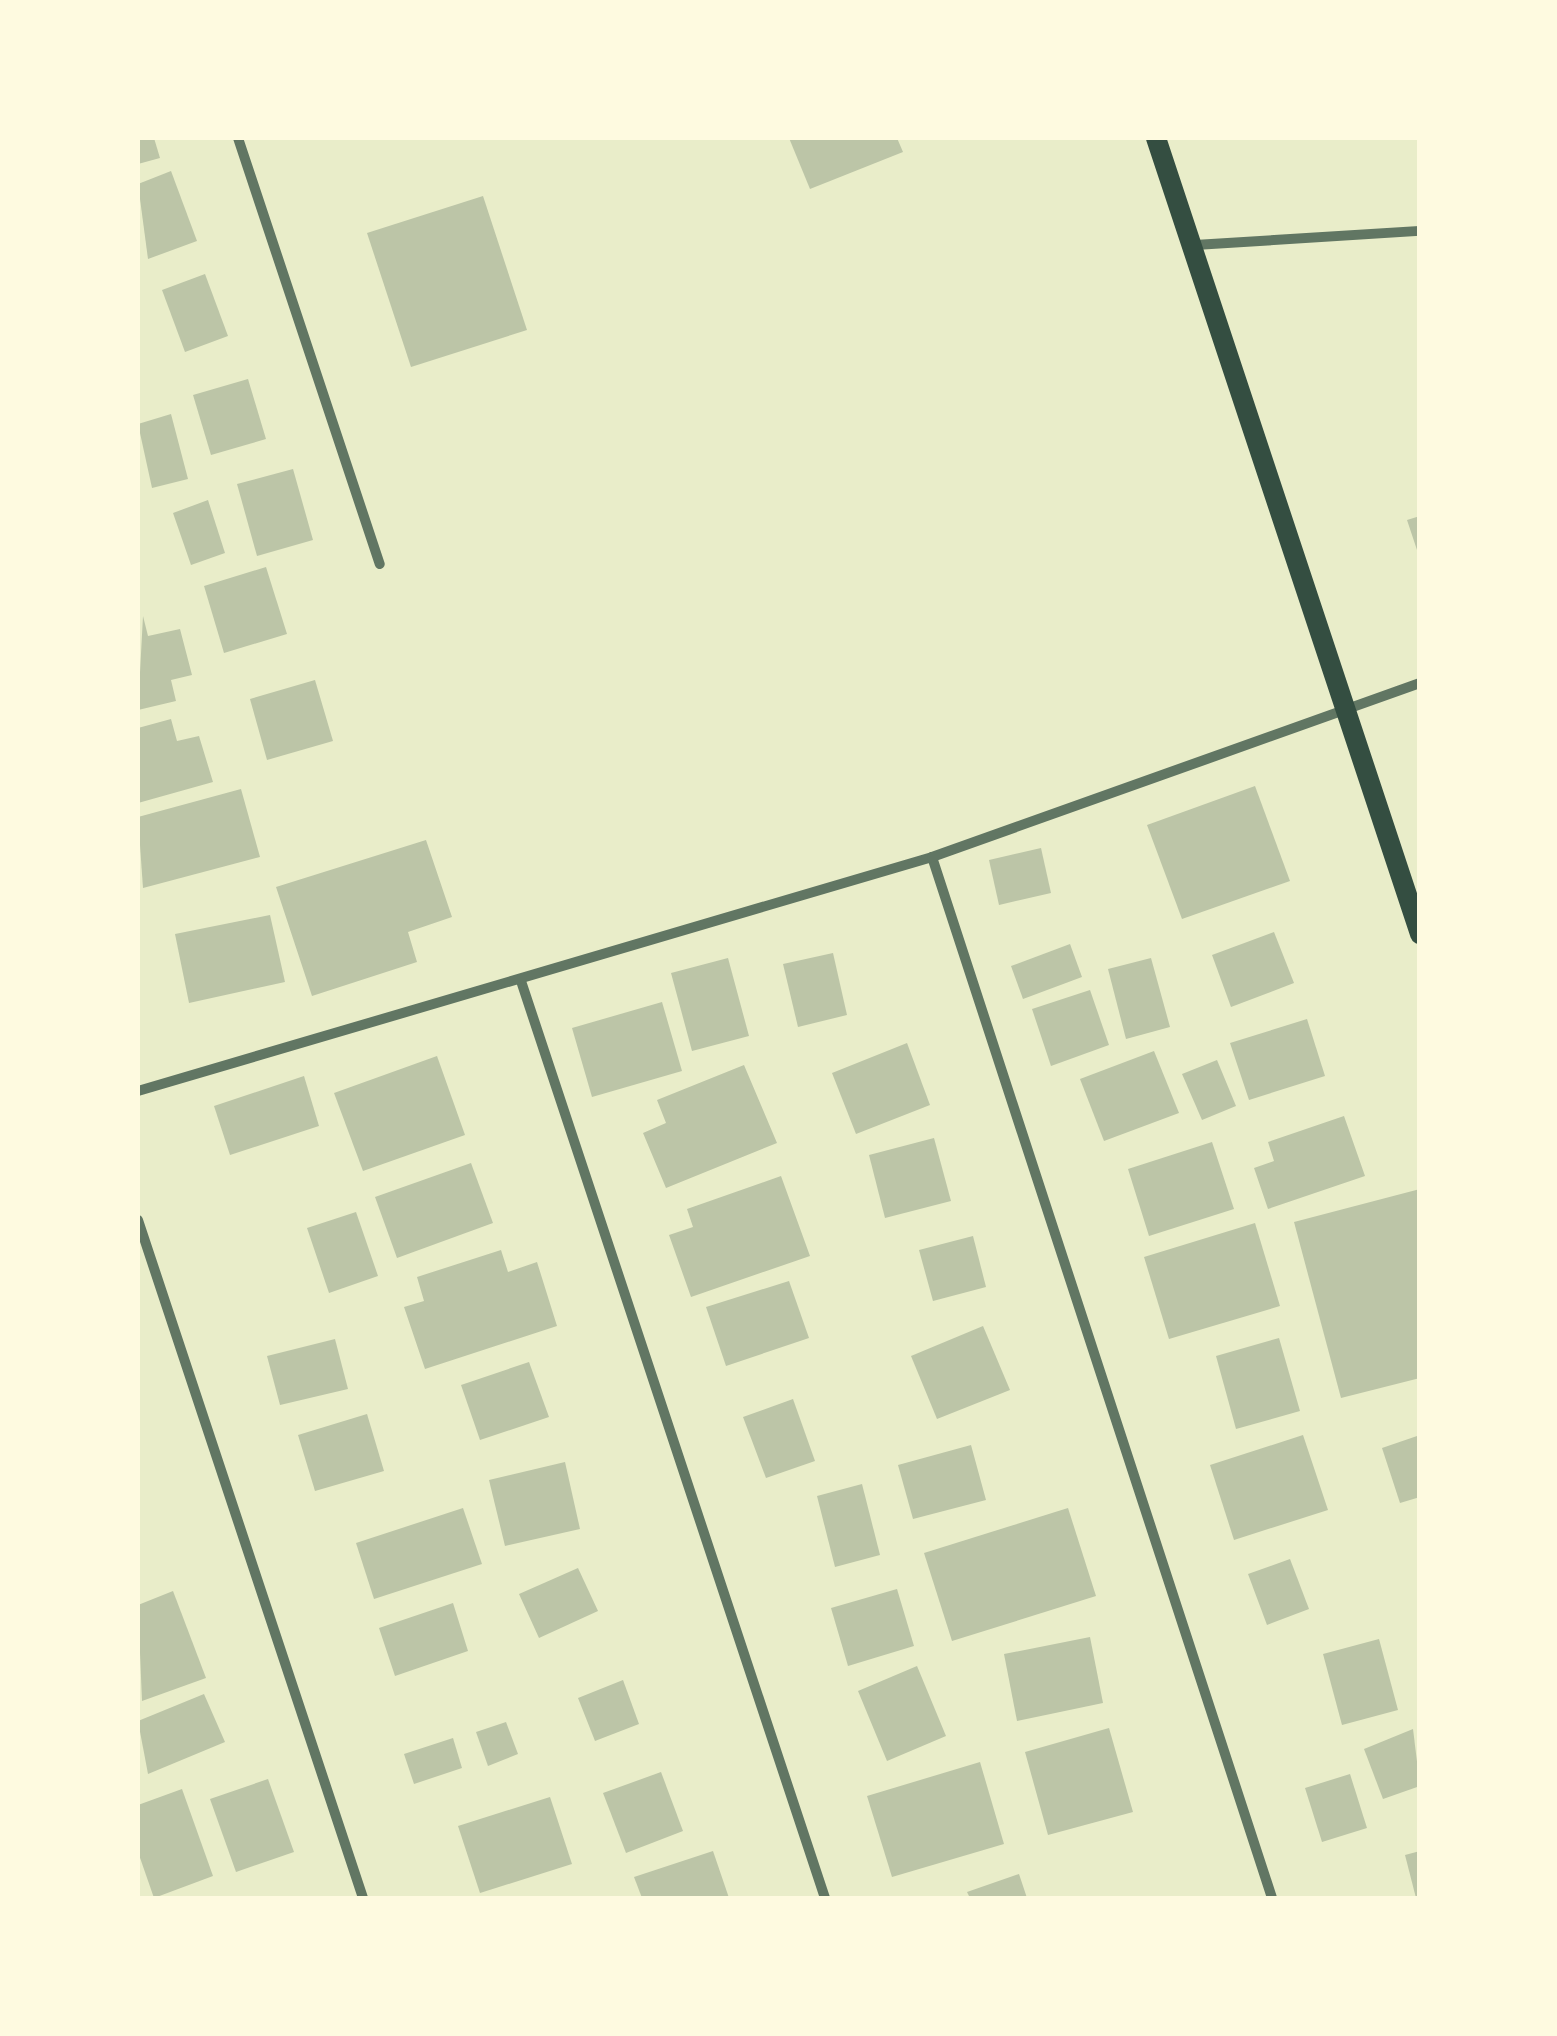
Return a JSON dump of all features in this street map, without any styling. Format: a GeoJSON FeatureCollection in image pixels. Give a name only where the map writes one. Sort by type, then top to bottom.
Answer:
{"type":"FeatureCollection","features":[{"type":"Feature","properties":{"kind":"main road"},"geometry":{"type":"LineString","coordinates":[[1156,138],[1195,246],[1340,710],[1420,934]]}},
{"type":"Feature","properties":{"kind":"street"},"geometry":{"type":"LineString","coordinates":[[238,138],[380,564]]}},
{"type":"Feature","properties":{"kind":"street"},"geometry":{"type":"LineString","coordinates":[[1195,246],[1420,230]]}},
{"type":"Feature","properties":{"kind":"street"},"geometry":{"type":"LineString","coordinates":[[138,1091],[932,858],[1420,683]]}},
{"type":"Feature","properties":{"kind":"street"},"geometry":{"type":"LineString","coordinates":[[932,858],[1272,1898]]}},
{"type":"Feature","properties":{"kind":"street"},"geometry":{"type":"LineString","coordinates":[[521,981],[825,1898]]}},
{"type":"Feature","properties":{"kind":"street"},"geometry":{"type":"LineString","coordinates":[[138,1220],[363,1898]]}},
{"type":"Feature","properties":{"kind":"building"},"geometry":{"type":"Polygon","coordinates":[[[138,138],[154,138],[160,158],[138,164],[138,138]]]}},
{"type":"Feature","properties":{"kind":"building"},"geometry":{"type":"Polygon","coordinates":[[[789,138],[897,138],[903,152],[810,189],[789,138]]]}},
{"type":"Feature","properties":{"kind":"building"},"geometry":{"type":"Polygon","coordinates":[[[171,171],[197,241],[148,259],[138,184],[171,171]]]}},
{"type":"Feature","properties":{"kind":"building"},"geometry":{"type":"Polygon","coordinates":[[[483,196],[527,330],[411,367],[367,233],[483,196]]]}},
{"type":"Feature","properties":{"kind":"building"},"geometry":{"type":"Polygon","coordinates":[[[205,274],[228,336],[185,352],[162,290],[205,274]]]}},
{"type":"Feature","properties":{"kind":"building"},"geometry":{"type":"Polygon","coordinates":[[[248,379],[266,439],[211,455],[193,395],[248,379]]]}},
{"type":"Feature","properties":{"kind":"building"},"geometry":{"type":"Polygon","coordinates":[[[171,414],[188,479],[152,488],[138,424],[171,414]]]}},
{"type":"Feature","properties":{"kind":"building"},"geometry":{"type":"Polygon","coordinates":[[[293,469],[313,540],[257,556],[237,484],[293,469]]]}},
{"type":"Feature","properties":{"kind":"building"},"geometry":{"type":"Polygon","coordinates":[[[208,500],[225,553],[191,565],[173,513],[208,500]]]}},
{"type":"Feature","properties":{"kind":"building"},"geometry":{"type":"Polygon","coordinates":[[[1420,516],[1420,556],[1419,556],[1407,520],[1420,516]]]}},
{"type":"Feature","properties":{"kind":"building"},"geometry":{"type":"Polygon","coordinates":[[[266,567],[287,634],[224,653],[204,586],[266,567]]]}},
{"type":"Feature","properties":{"kind":"building"},"geometry":{"type":"Polygon","coordinates":[[[143,616],[148,636],[180,629],[192,675],[171,680],[176,701],[138,710],[143,616]]]}},
{"type":"Feature","properties":{"kind":"building"},"geometry":{"type":"Polygon","coordinates":[[[315,680],[333,741],[267,760],[250,699],[315,680]]]}},
{"type":"Feature","properties":{"kind":"building"},"geometry":{"type":"Polygon","coordinates":[[[171,719],[177,741],[199,736],[213,782],[138,803],[138,728],[171,719]]]}},
{"type":"Feature","properties":{"kind":"building"},"geometry":{"type":"Polygon","coordinates":[[[1255,786],[1290,881],[1182,919],[1147,825],[1255,786]]]}},
{"type":"Feature","properties":{"kind":"building"},"geometry":{"type":"Polygon","coordinates":[[[241,789],[260,857],[143,888],[138,817],[241,789]]]}},
{"type":"Feature","properties":{"kind":"building"},"geometry":{"type":"Polygon","coordinates":[[[426,840],[452,917],[408,932],[417,962],[312,996],[276,887],[426,840]]]}},
{"type":"Feature","properties":{"kind":"building"},"geometry":{"type":"Polygon","coordinates":[[[1041,848],[1051,893],[999,905],[989,860],[1041,848]]]}},
{"type":"Feature","properties":{"kind":"building"},"geometry":{"type":"Polygon","coordinates":[[[270,915],[285,982],[189,1003],[175,934],[270,915]]]}},
{"type":"Feature","properties":{"kind":"building"},"geometry":{"type":"Polygon","coordinates":[[[1274,932],[1294,983],[1231,1007],[1212,955],[1274,932]]]}},
{"type":"Feature","properties":{"kind":"building"},"geometry":{"type":"Polygon","coordinates":[[[1070,944],[1082,977],[1023,999],[1011,966],[1070,944]]]}},
{"type":"Feature","properties":{"kind":"building"},"geometry":{"type":"Polygon","coordinates":[[[833,953],[847,1015],[798,1027],[783,964],[833,953]]]}},
{"type":"Feature","properties":{"kind":"building"},"geometry":{"type":"Polygon","coordinates":[[[728,958],[749,1036],[692,1051],[671,973],[728,958]]]}},
{"type":"Feature","properties":{"kind":"building"},"geometry":{"type":"Polygon","coordinates":[[[1151,958],[1170,1027],[1126,1039],[1108,969],[1151,958]]]}},
{"type":"Feature","properties":{"kind":"building"},"geometry":{"type":"Polygon","coordinates":[[[1090,990],[1109,1045],[1051,1066],[1032,1009],[1090,990]]]}},
{"type":"Feature","properties":{"kind":"building"},"geometry":{"type":"Polygon","coordinates":[[[662,1002],[682,1071],[592,1097],[572,1028],[662,1002]]]}},
{"type":"Feature","properties":{"kind":"building"},"geometry":{"type":"Polygon","coordinates":[[[1307,1019],[1325,1076],[1249,1100],[1230,1043],[1307,1019]]]}},
{"type":"Feature","properties":{"kind":"building"},"geometry":{"type":"Polygon","coordinates":[[[907,1043],[930,1105],[856,1134],[832,1073],[907,1043]]]}},
{"type":"Feature","properties":{"kind":"building"},"geometry":{"type":"Polygon","coordinates":[[[1154,1051],[1179,1113],[1104,1141],[1080,1079],[1154,1051]]]}},
{"type":"Feature","properties":{"kind":"building"},"geometry":{"type":"Polygon","coordinates":[[[437,1056],[465,1135],[363,1171],[334,1093],[437,1056]]]}},
{"type":"Feature","properties":{"kind":"building"},"geometry":{"type":"Polygon","coordinates":[[[1217,1060],[1236,1106],[1202,1120],[1182,1074],[1217,1060]]]}},
{"type":"Feature","properties":{"kind":"building"},"geometry":{"type":"Polygon","coordinates":[[[744,1065],[777,1143],[666,1188],[643,1133],[666,1123],[657,1100],[744,1065]]]}},
{"type":"Feature","properties":{"kind":"building"},"geometry":{"type":"Polygon","coordinates":[[[304,1076],[319,1126],[230,1155],[214,1106],[304,1076]]]}},
{"type":"Feature","properties":{"kind":"building"},"geometry":{"type":"Polygon","coordinates":[[[1344,1116],[1365,1176],[1268,1209],[1254,1168],[1274,1161],[1268,1142],[1344,1116]]]}},
{"type":"Feature","properties":{"kind":"building"},"geometry":{"type":"Polygon","coordinates":[[[934,1138],[951,1201],[885,1218],[869,1155],[934,1138]]]}},
{"type":"Feature","properties":{"kind":"building"},"geometry":{"type":"Polygon","coordinates":[[[1212,1142],[1234,1209],[1149,1236],[1128,1169],[1212,1142]]]}},
{"type":"Feature","properties":{"kind":"building"},"geometry":{"type":"Polygon","coordinates":[[[471,1163],[493,1223],[397,1258],[375,1197],[471,1163]]]}},
{"type":"Feature","properties":{"kind":"building"},"geometry":{"type":"Polygon","coordinates":[[[781,1176],[810,1256],[691,1297],[669,1235],[693,1227],[687,1209],[781,1176]]]}},
{"type":"Feature","properties":{"kind":"building"},"geometry":{"type":"Polygon","coordinates":[[[1420,1189],[1420,1378],[1341,1398],[1294,1222],[1420,1189]]]}},
{"type":"Feature","properties":{"kind":"building"},"geometry":{"type":"Polygon","coordinates":[[[356,1212],[378,1276],[329,1293],[307,1228],[356,1212]]]}},
{"type":"Feature","properties":{"kind":"building"},"geometry":{"type":"Polygon","coordinates":[[[1255,1223],[1280,1306],[1169,1339],[1144,1257],[1255,1223]]]}},
{"type":"Feature","properties":{"kind":"building"},"geometry":{"type":"Polygon","coordinates":[[[973,1236],[986,1287],[933,1301],[919,1250],[973,1236]]]}},
{"type":"Feature","properties":{"kind":"building"},"geometry":{"type":"Polygon","coordinates":[[[501,1250],[508,1272],[537,1262],[557,1326],[425,1369],[404,1307],[424,1301],[417,1277],[501,1250]]]}},
{"type":"Feature","properties":{"kind":"building"},"geometry":{"type":"Polygon","coordinates":[[[789,1281],[809,1338],[726,1366],[706,1307],[789,1281]]]}},
{"type":"Feature","properties":{"kind":"building"},"geometry":{"type":"Polygon","coordinates":[[[983,1326],[1010,1390],[937,1419],[911,1356],[983,1326]]]}},
{"type":"Feature","properties":{"kind":"building"},"geometry":{"type":"Polygon","coordinates":[[[1279,1338],[1300,1411],[1236,1429],[1216,1356],[1279,1338]]]}},
{"type":"Feature","properties":{"kind":"building"},"geometry":{"type":"Polygon","coordinates":[[[335,1339],[348,1389],[280,1405],[267,1356],[335,1339]]]}},
{"type":"Feature","properties":{"kind":"building"},"geometry":{"type":"Polygon","coordinates":[[[529,1362],[549,1417],[480,1440],[461,1385],[529,1362]]]}},
{"type":"Feature","properties":{"kind":"building"},"geometry":{"type":"Polygon","coordinates":[[[793,1399],[815,1461],[766,1478],[743,1417],[793,1399]]]}},
{"type":"Feature","properties":{"kind":"building"},"geometry":{"type":"Polygon","coordinates":[[[367,1414],[384,1471],[315,1491],[298,1435],[367,1414]]]}},
{"type":"Feature","properties":{"kind":"building"},"geometry":{"type":"Polygon","coordinates":[[[1303,1435],[1328,1510],[1234,1540],[1210,1465],[1303,1435]]]}},
{"type":"Feature","properties":{"kind":"building"},"geometry":{"type":"Polygon","coordinates":[[[1420,1435],[1420,1497],[1400,1503],[1382,1448],[1420,1435]]]}},
{"type":"Feature","properties":{"kind":"building"},"geometry":{"type":"Polygon","coordinates":[[[971,1445],[986,1500],[913,1519],[898,1465],[971,1445]]]}},
{"type":"Feature","properties":{"kind":"building"},"geometry":{"type":"Polygon","coordinates":[[[565,1462],[580,1529],[505,1546],[489,1480],[565,1462]]]}},
{"type":"Feature","properties":{"kind":"building"},"geometry":{"type":"Polygon","coordinates":[[[862,1484],[880,1555],[835,1567],[817,1496],[862,1484]]]}},
{"type":"Feature","properties":{"kind":"building"},"geometry":{"type":"Polygon","coordinates":[[[463,1508],[482,1564],[374,1599],[356,1543],[463,1508]]]}},
{"type":"Feature","properties":{"kind":"building"},"geometry":{"type":"Polygon","coordinates":[[[1068,1508],[1096,1596],[952,1641],[924,1553],[1068,1508]]]}},
{"type":"Feature","properties":{"kind":"building"},"geometry":{"type":"Polygon","coordinates":[[[1290,1559],[1309,1609],[1267,1625],[1248,1574],[1290,1559]]]}},
{"type":"Feature","properties":{"kind":"building"},"geometry":{"type":"Polygon","coordinates":[[[578,1568],[598,1611],[539,1638],[519,1594],[578,1568]]]}},
{"type":"Feature","properties":{"kind":"building"},"geometry":{"type":"Polygon","coordinates":[[[897,1589],[914,1646],[848,1666],[831,1608],[897,1589]]]}},
{"type":"Feature","properties":{"kind":"building"},"geometry":{"type":"Polygon","coordinates":[[[173,1591],[206,1678],[142,1701],[138,1605],[173,1591]]]}},
{"type":"Feature","properties":{"kind":"building"},"geometry":{"type":"Polygon","coordinates":[[[453,1603],[468,1651],[395,1676],[379,1628],[453,1603]]]}},
{"type":"Feature","properties":{"kind":"building"},"geometry":{"type":"Polygon","coordinates":[[[1090,1637],[1103,1703],[1017,1721],[1004,1654],[1090,1637]]]}},
{"type":"Feature","properties":{"kind":"building"},"geometry":{"type":"Polygon","coordinates":[[[1379,1639],[1398,1710],[1342,1725],[1323,1654],[1379,1639]]]}},
{"type":"Feature","properties":{"kind":"building"},"geometry":{"type":"Polygon","coordinates":[[[917,1666],[946,1736],[887,1761],[858,1691],[917,1666]]]}},
{"type":"Feature","properties":{"kind":"building"},"geometry":{"type":"Polygon","coordinates":[[[623,1680],[639,1724],[595,1741],[578,1698],[623,1680]]]}},
{"type":"Feature","properties":{"kind":"building"},"geometry":{"type":"Polygon","coordinates":[[[204,1694],[225,1742],[148,1774],[138,1721],[204,1694]]]}},
{"type":"Feature","properties":{"kind":"building"},"geometry":{"type":"Polygon","coordinates":[[[506,1722],[518,1754],[488,1766],[476,1732],[506,1722]]]}},
{"type":"Feature","properties":{"kind":"building"},"geometry":{"type":"Polygon","coordinates":[[[1109,1728],[1133,1812],[1048,1835],[1025,1752],[1109,1728]]]}},
{"type":"Feature","properties":{"kind":"building"},"geometry":{"type":"Polygon","coordinates":[[[1413,1729],[1420,1786],[1383,1799],[1364,1749],[1413,1729]]]}},
{"type":"Feature","properties":{"kind":"building"},"geometry":{"type":"Polygon","coordinates":[[[453,1738],[462,1768],[414,1784],[404,1754],[453,1738]]]}},
{"type":"Feature","properties":{"kind":"building"},"geometry":{"type":"Polygon","coordinates":[[[980,1762],[1004,1844],[892,1877],[867,1796],[980,1762]]]}},
{"type":"Feature","properties":{"kind":"building"},"geometry":{"type":"Polygon","coordinates":[[[661,1772],[683,1831],[626,1853],[603,1793],[661,1772]]]}},
{"type":"Feature","properties":{"kind":"building"},"geometry":{"type":"Polygon","coordinates":[[[1350,1774],[1367,1828],[1322,1842],[1305,1788],[1350,1774]]]}},
{"type":"Feature","properties":{"kind":"building"},"geometry":{"type":"Polygon","coordinates":[[[268,1779],[294,1852],[236,1872],[210,1799],[268,1779]]]}},
{"type":"Feature","properties":{"kind":"building"},"geometry":{"type":"Polygon","coordinates":[[[182,1789],[213,1876],[154,1898],[138,1852],[138,1805],[182,1789]]]}},
{"type":"Feature","properties":{"kind":"building"},"geometry":{"type":"Polygon","coordinates":[[[550,1797],[572,1864],[480,1893],[458,1826],[550,1797]]]}},
{"type":"Feature","properties":{"kind":"building"},"geometry":{"type":"Polygon","coordinates":[[[713,1851],[729,1898],[642,1898],[634,1877],[713,1851]]]}},
{"type":"Feature","properties":{"kind":"building"},"geometry":{"type":"Polygon","coordinates":[[[1420,1851],[1420,1898],[1416,1898],[1405,1855],[1420,1851]]]}},
{"type":"Feature","properties":{"kind":"building"},"geometry":{"type":"Polygon","coordinates":[[[1019,1874],[1027,1898],[970,1898],[967,1892],[1019,1874]]]}}]}
